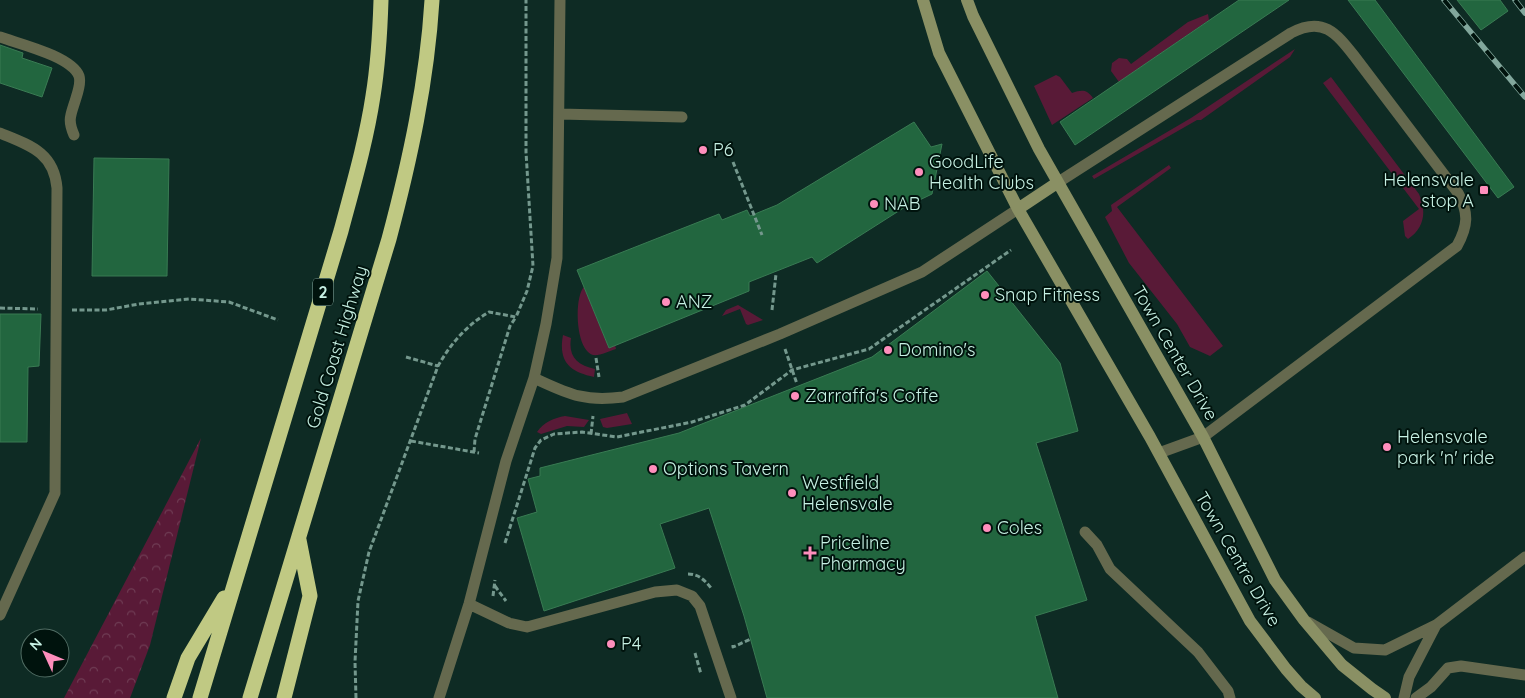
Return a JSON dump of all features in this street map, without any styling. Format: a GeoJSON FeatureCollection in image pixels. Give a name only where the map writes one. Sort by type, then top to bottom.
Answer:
{"type":"FeatureCollection","features":[{"type":"Feature","properties":{"kind":"highway","name":"Gold Coast Highway"},"geometry":{"type":"LineString","coordinates":[[200,698],[341,231],[358,168],[373,96],[381,0]]}},
{"type":"Feature","properties":{"kind":"highway","name":"Gold Coast Highway"},"geometry":{"type":"LineString","coordinates":[[250,698],[389,239],[420,109],[429,47],[432,0]]}},
{"type":"Feature","properties":{"kind":"highway"},"geometry":{"type":"LineString","coordinates":[[284,698],[310,596],[298,536]]}},
{"type":"Feature","properties":{"kind":"highway"},"geometry":{"type":"LineString","coordinates":[[174,698],[188,658],[236,577]]}},
{"type":"Feature","properties":{"kind":"street"},"geometry":{"type":"LineString","coordinates":[[923,0],[939,53],[1018,208],[1159,453]]}},
{"type":"Feature","properties":{"kind":"street","name":"Town Center Drive"},"geometry":{"type":"LineString","coordinates":[[968,0],[982,33],[1057,183],[1203,437],[1275,580],[1304,620],[1342,665],[1385,698]]}},
{"type":"Feature","properties":{"kind":"street"},"geometry":{"type":"LineString","coordinates":[[1018,208],[1057,183]]}},
{"type":"Feature","properties":{"kind":"street","name":"Town Centre Drive"},"geometry":{"type":"LineString","coordinates":[[1159,453],[1250,620],[1286,669],[1315,698]]}},
{"type":"Feature","properties":{"kind":"lane"},"geometry":{"type":"LineString","coordinates":[[439,698],[469,604],[506,461],[534,378],[546,324],[557,258],[560,0]]}},
{"type":"Feature","properties":{"kind":"lane"},"geometry":{"type":"LineString","coordinates":[[1057,183],[1291,33],[1301,28],[1318,26],[1338,36],[1466,206],[1465,228],[1456,246],[1203,437],[1159,453]]}},
{"type":"Feature","properties":{"kind":"lane"},"geometry":{"type":"LineString","coordinates":[[0,37],[56,57],[74,68],[80,77],[69,123],[74,135]]}},
{"type":"Feature","properties":{"kind":"lane"},"geometry":{"type":"LineString","coordinates":[[560,114],[682,117]]}},
{"type":"Feature","properties":{"kind":"lane"},"geometry":{"type":"LineString","coordinates":[[0,133],[26,143],[46,156],[56,174],[55,493],[0,614]]}},
{"type":"Feature","properties":{"kind":"lane"},"geometry":{"type":"LineString","coordinates":[[534,378],[570,395],[596,399],[623,397],[780,334],[922,272],[1018,208]]}},
{"type":"Feature","properties":{"kind":"lane"},"geometry":{"type":"LineString","coordinates":[[1085,532],[1096,545],[1110,569],[1198,652],[1228,691],[1230,698]]}},
{"type":"Feature","properties":{"kind":"lane"},"geometry":{"type":"LineString","coordinates":[[1304,620],[1354,648],[1385,650],[1436,625],[1525,557]]}},
{"type":"Feature","properties":{"kind":"lane"},"geometry":{"type":"LineString","coordinates":[[469,604],[509,623],[527,627],[654,592],[677,590],[692,596],[700,606],[731,698]]}},
{"type":"Feature","properties":{"kind":"lane"},"geometry":{"type":"LineString","coordinates":[[1404,698],[1409,677],[1436,625]]}},
{"type":"Feature","properties":{"kind":"lane"},"geometry":{"type":"LineString","coordinates":[[1416,698],[1431,687],[1448,668],[1461,666],[1525,675]]}},
{"type":"Feature","properties":{"kind":"path"},"geometry":{"type":"LineString","coordinates":[[474,452],[475,439],[510,326],[527,291],[533,266],[526,152],[526,0]]}},
{"type":"Feature","properties":{"kind":"path"},"geometry":{"type":"LineString","coordinates":[[733,162],[762,235]]}},
{"type":"Feature","properties":{"kind":"path"},"geometry":{"type":"LineString","coordinates":[[502,552],[535,448],[541,440],[554,434],[582,432],[617,437],[692,422],[745,405],[792,370],[869,349],[1010,250]]}},
{"type":"Feature","properties":{"kind":"path"},"geometry":{"type":"LineString","coordinates":[[772,310],[776,274]]}},
{"type":"Feature","properties":{"kind":"path"},"geometry":{"type":"LineString","coordinates":[[0,308],[106,310],[139,304],[189,299],[229,302],[278,320]]}},
{"type":"Feature","properties":{"kind":"path"},"geometry":{"type":"LineString","coordinates":[[356,698],[355,662],[358,601],[365,568],[369,552],[438,366],[457,338],[476,320],[489,312],[516,317]]}},
{"type":"Feature","properties":{"kind":"path"},"geometry":{"type":"LineString","coordinates":[[785,349],[797,384]]}},
{"type":"Feature","properties":{"kind":"path"},"geometry":{"type":"LineString","coordinates":[[406,357],[438,366]]}},
{"type":"Feature","properties":{"kind":"path"},"geometry":{"type":"LineString","coordinates":[[596,358],[599,377]]}},
{"type":"Feature","properties":{"kind":"path"},"geometry":{"type":"LineString","coordinates":[[590,434],[593,416]]}},
{"type":"Feature","properties":{"kind":"path"},"geometry":{"type":"LineString","coordinates":[[411,441],[479,453]]}},
{"type":"Feature","properties":{"kind":"path"},"geometry":{"type":"LineString","coordinates":[[490,614],[496,578]]}},
{"type":"Feature","properties":{"kind":"path"},"geometry":{"type":"LineString","coordinates":[[694,648],[701,674]]}},
{"type":"Feature","properties":{"kind":"green space"},"geometry":{"type":"Polygon","coordinates":[[[1208,14],[1209,20],[1119,82],[1111,71],[1112,63],[1119,58],[1127,59],[1131,64],[1188,22],[1208,14]]]}},
{"type":"Feature","properties":{"kind":"green space"},"geometry":{"type":"Polygon","coordinates":[[[1295,49],[1290,57],[1201,120],[1197,120],[1094,179],[1092,176],[1191,118],[1295,49]]]}},
{"type":"Feature","properties":{"kind":"green space"},"geometry":{"type":"Polygon","coordinates":[[[1056,75],[1060,77],[1072,93],[1084,91],[1093,98],[1052,125],[1034,86],[1056,75]]]}},
{"type":"Feature","properties":{"kind":"green space"},"geometry":{"type":"Polygon","coordinates":[[[1331,77],[1419,194],[1423,207],[1421,225],[1408,239],[1405,236],[1403,221],[1419,209],[1323,83],[1331,77]]]}},
{"type":"Feature","properties":{"kind":"green space"},"geometry":{"type":"Polygon","coordinates":[[[1169,165],[1171,168],[1117,207],[1223,346],[1210,356],[1190,347],[1177,324],[1129,263],[1105,217],[1112,211],[1111,205],[1169,165]]]}},
{"type":"Feature","properties":{"kind":"green space"},"geometry":{"type":"Polygon","coordinates":[[[584,287],[609,348],[615,345],[616,349],[593,355],[587,351],[583,344],[578,323],[578,312],[579,301],[584,287]]]}},
{"type":"Feature","properties":{"kind":"green space"},"geometry":{"type":"Polygon","coordinates":[[[738,305],[763,320],[748,325],[740,309],[722,316],[726,310],[738,305]]]}},
{"type":"Feature","properties":{"kind":"green space"},"geometry":{"type":"Polygon","coordinates":[[[563,335],[571,338],[571,350],[575,359],[583,365],[595,369],[594,377],[572,369],[564,359],[562,352],[563,335]]]}},
{"type":"Feature","properties":{"kind":"green space"},"geometry":{"type":"Polygon","coordinates":[[[627,413],[632,424],[603,427],[600,419],[627,413]]]}},
{"type":"Feature","properties":{"kind":"green space"},"geometry":{"type":"Polygon","coordinates":[[[565,416],[589,420],[584,427],[567,426],[541,434],[537,432],[550,421],[565,416]]]}},
{"type":"Feature","properties":{"kind":"green space"},"geometry":{"type":"Polygon","coordinates":[[[201,438],[150,645],[130,698],[64,698],[201,438]]]}},
{"type":"Feature","properties":{"kind":"building"},"geometry":{"type":"Polygon","coordinates":[[[1239,0],[1289,0],[1075,145],[1060,122],[1239,0]]]}},
{"type":"Feature","properties":{"kind":"building"},"geometry":{"type":"Polygon","coordinates":[[[1348,0],[1375,0],[1514,187],[1498,198],[1348,0]]]}},
{"type":"Feature","properties":{"kind":"building"},"geometry":{"type":"Polygon","coordinates":[[[1457,0],[1500,0],[1508,11],[1481,30],[1457,0]]]}},
{"type":"Feature","properties":{"kind":"building"},"geometry":{"type":"Polygon","coordinates":[[[0,45],[23,53],[22,58],[52,68],[42,97],[0,83],[0,45]]]}},
{"type":"Feature","properties":{"kind":"building"},"geometry":{"type":"Polygon","coordinates":[[[914,122],[931,147],[942,144],[932,194],[905,207],[817,263],[812,257],[749,282],[749,291],[609,348],[577,270],[719,214],[722,220],[747,210],[750,216],[777,205],[914,122]]]}},
{"type":"Feature","properties":{"kind":"building"},"geometry":{"type":"Polygon","coordinates":[[[94,158],[169,159],[167,276],[92,276],[94,158]]]}},
{"type":"Feature","properties":{"kind":"building","name":"Westfield Helensvale"},"geometry":{"type":"Polygon","coordinates":[[[987,271],[1060,363],[1078,431],[1036,443],[1087,600],[1035,616],[1058,698],[767,698],[744,616],[709,508],[660,524],[675,568],[544,611],[517,518],[537,512],[528,479],[540,476],[540,468],[679,433],[872,357],[987,271]]]}},
{"type":"Feature","properties":{"kind":"building"},"geometry":{"type":"Polygon","coordinates":[[[0,314],[41,314],[39,366],[28,367],[27,442],[0,442],[0,314]]]}},
{"type":"Feature","properties":{"kind":"railway"},"geometry":{"type":"LineString","coordinates":[[1444,0],[1525,97]]}},
{"type":"Feature","properties":{"kind":"railway"},"geometry":{"type":"LineString","coordinates":[[1515,0],[1525,13]]}},
{"type":"Feature","properties":{"kind":"place","name":"P6"},"geometry":{"type":"Point","coordinates":[703,150]}},
{"type":"Feature","properties":{"kind":"place","name":"GoodLife Health Clubs"},"geometry":{"type":"Point","coordinates":[919,172]}},
{"type":"Feature","properties":{"kind":"place","name":"Helensvale stop A"},"geometry":{"type":"Point","coordinates":[1484,190]}},
{"type":"Feature","properties":{"kind":"place","name":"NAB"},"geometry":{"type":"Point","coordinates":[874,204]}},
{"type":"Feature","properties":{"kind":"place","name":"Snap Fitness"},"geometry":{"type":"Point","coordinates":[985,295]}},
{"type":"Feature","properties":{"kind":"place","name":"ANZ"},"geometry":{"type":"Point","coordinates":[666,302]}},
{"type":"Feature","properties":{"kind":"place","name":"Domino's"},"geometry":{"type":"Point","coordinates":[888,350]}},
{"type":"Feature","properties":{"kind":"place","name":"Zarraffa's Coffe"},"geometry":{"type":"Point","coordinates":[795,396]}},
{"type":"Feature","properties":{"kind":"place","name":"Helensvale park 'n' ride"},"geometry":{"type":"Point","coordinates":[1387,447]}},
{"type":"Feature","properties":{"kind":"place","name":"Options Tavern"},"geometry":{"type":"Point","coordinates":[653,469]}},
{"type":"Feature","properties":{"kind":"place","name":"Westfield Helensvale"},"geometry":{"type":"Point","coordinates":[792,493]}},
{"type":"Feature","properties":{"kind":"place","name":"Coles"},"geometry":{"type":"Point","coordinates":[987,528]}},
{"type":"Feature","properties":{"kind":"place","name":"Priceline Pharmacy"},"geometry":{"type":"Point","coordinates":[810,553]}},
{"type":"Feature","properties":{"kind":"place","name":"P4"},"geometry":{"type":"Point","coordinates":[611,644]}}]}
